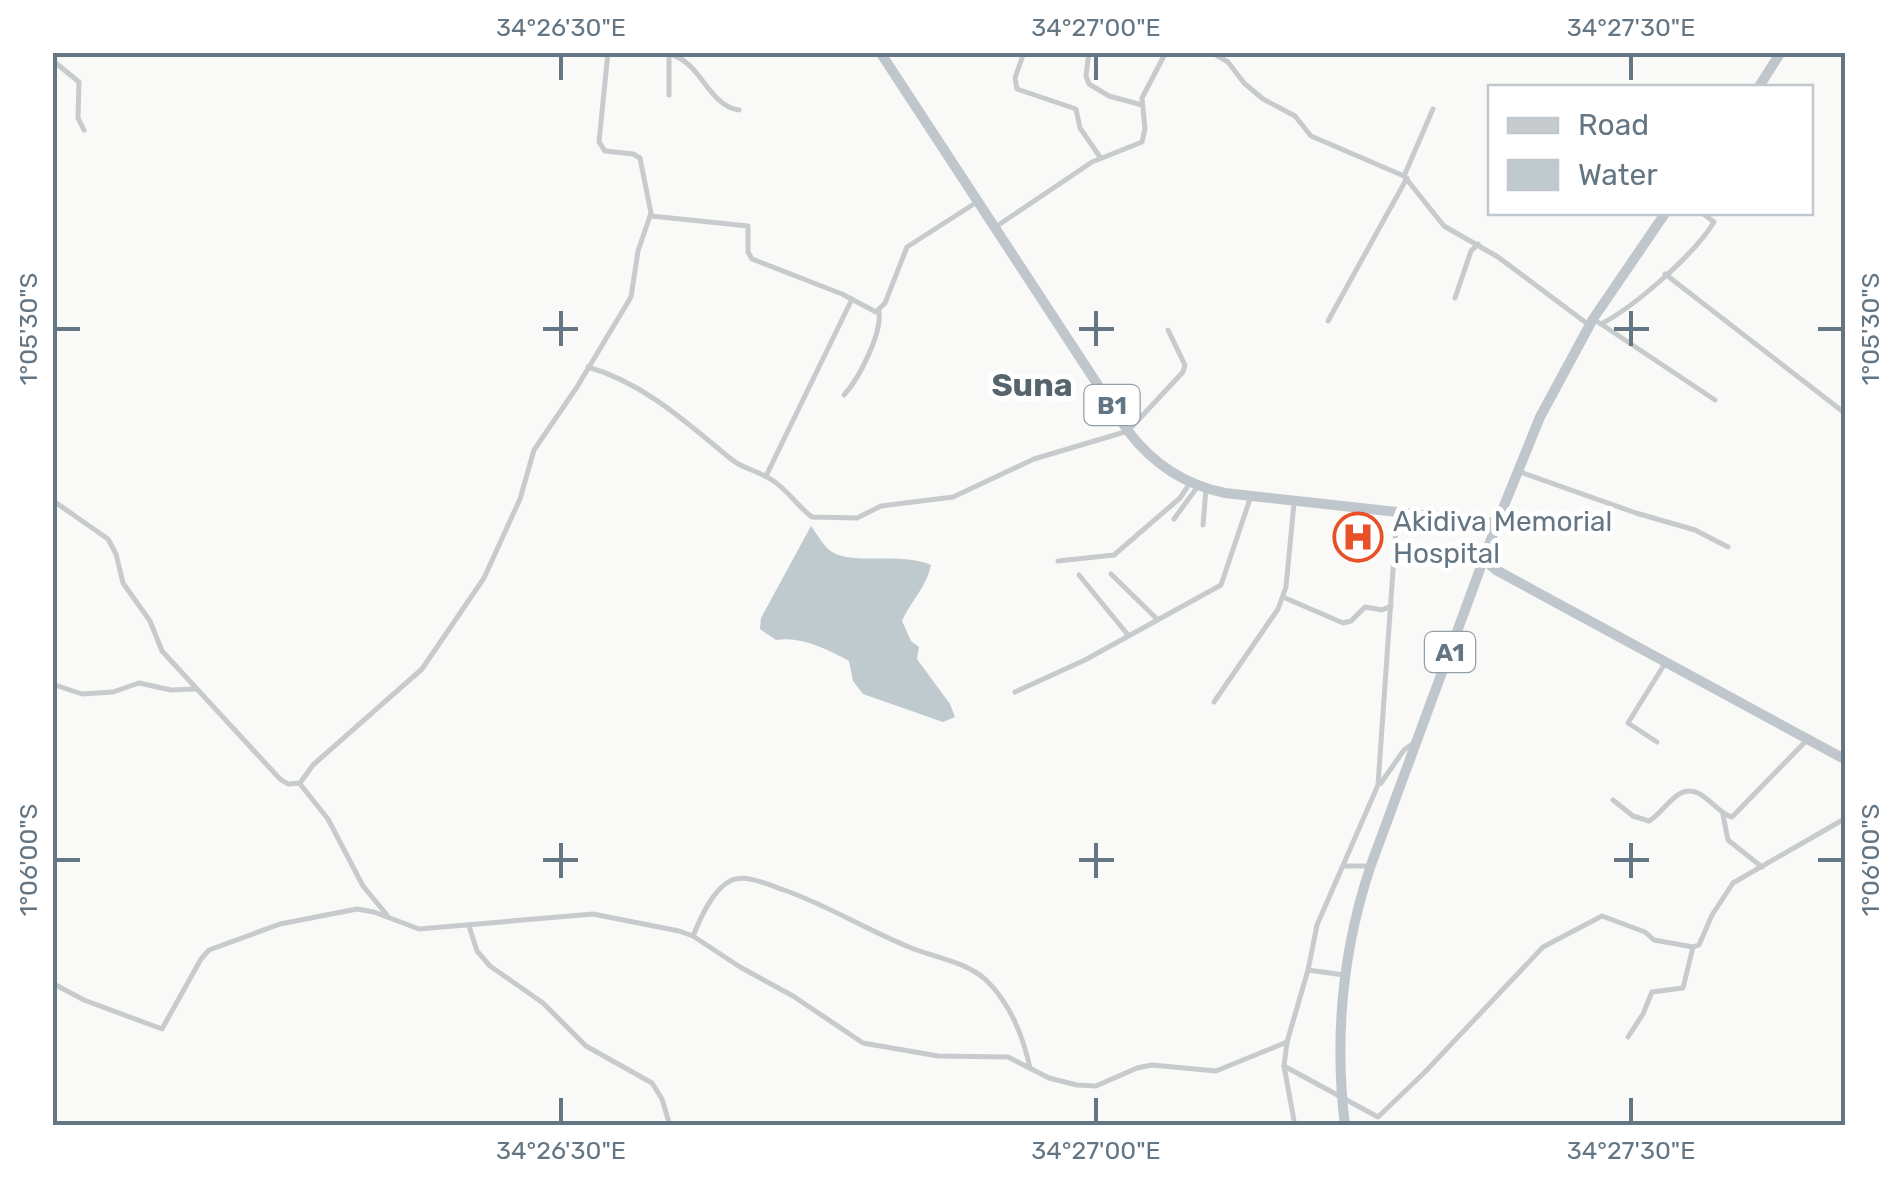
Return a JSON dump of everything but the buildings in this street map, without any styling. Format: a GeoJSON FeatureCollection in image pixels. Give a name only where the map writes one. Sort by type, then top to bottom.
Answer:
{"type":"FeatureCollection","features":[{"type":"Feature","properties":{"kind":"highway","name":"B1"},"geometry":{"type":"LineString","coordinates":[[880,52],[1128,431],[1160,464],[1198,486],[1251,496],[1496,522]]}},
{"type":"Feature","properties":{"kind":"highway"},"geometry":{"type":"LineString","coordinates":[[1760,85],[1780,53]]}},
{"type":"Feature","properties":{"kind":"highway","name":"A1"},"geometry":{"type":"LineString","coordinates":[[1345,1126],[1340,1026],[1344,975],[1352,930],[1371,866],[1517,471],[1560,377],[1664,215]]}},
{"type":"Feature","properties":{"kind":"highway"},"geometry":{"type":"LineString","coordinates":[[1482,563],[1846,760]]}},
{"type":"Feature","properties":{"kind":"street"},"geometry":{"type":"LineString","coordinates":[[300,784],[314,765],[430,659],[484,578],[520,499],[534,450],[631,297],[638,251],[650,216],[641,160],[634,154],[605,151],[598,140],[608,52]]}},
{"type":"Feature","properties":{"kind":"street"},"geometry":{"type":"LineString","coordinates":[[1024,52],[1015,78],[1017,89],[1076,110],[1080,128],[1100,158]]}},
{"type":"Feature","properties":{"kind":"street"},"geometry":{"type":"LineString","coordinates":[[1088,52],[1086,76],[1092,88],[1142,105]]}},
{"type":"Feature","properties":{"kind":"street"},"geometry":{"type":"LineString","coordinates":[[997,226],[1100,158],[1142,142],[1144,91],[1166,52]]}},
{"type":"Feature","properties":{"kind":"street"},"geometry":{"type":"LineString","coordinates":[[1211,52],[1228,62],[1263,99],[1295,116],[1312,136],[1406,177],[1444,226],[1478,244],[1715,400]]}},
{"type":"Feature","properties":{"kind":"street"},"geometry":{"type":"LineString","coordinates":[[668,53],[672,60],[669,95]]}},
{"type":"Feature","properties":{"kind":"street"},"geometry":{"type":"LineString","coordinates":[[668,53],[689,64],[727,106],[740,110]]}},
{"type":"Feature","properties":{"kind":"street"},"geometry":{"type":"LineString","coordinates":[[52,60],[79,82],[78,118],[84,130]]}},
{"type":"Feature","properties":{"kind":"street"},"geometry":{"type":"LineString","coordinates":[[1328,321],[1406,177],[1433,109]]}},
{"type":"Feature","properties":{"kind":"street"},"geometry":{"type":"LineString","coordinates":[[844,394],[853,385],[870,349],[880,324],[879,312],[907,247],[979,201]]}},
{"type":"Feature","properties":{"kind":"street"},"geometry":{"type":"LineString","coordinates":[[1594,323],[1617,317],[1699,244],[1714,224],[1706,215]]}},
{"type":"Feature","properties":{"kind":"street"},"geometry":{"type":"LineString","coordinates":[[650,216],[748,226],[748,252],[752,258],[879,312]]}},
{"type":"Feature","properties":{"kind":"street"},"geometry":{"type":"LineString","coordinates":[[1456,298],[1471,252],[1478,244]]}},
{"type":"Feature","properties":{"kind":"street"},"geometry":{"type":"LineString","coordinates":[[1665,274],[1846,414]]}},
{"type":"Feature","properties":{"kind":"street"},"geometry":{"type":"LineString","coordinates":[[766,476],[852,299]]}},
{"type":"Feature","properties":{"kind":"street"},"geometry":{"type":"LineString","coordinates":[[588,366],[630,383],[702,432],[734,462],[783,488],[812,517],[857,518],[881,506],[952,497],[1023,463],[1128,431],[1186,366],[1168,330]]}},
{"type":"Feature","properties":{"kind":"street"},"geometry":{"type":"LineString","coordinates":[[1517,471],[1695,530],[1728,547]]}},
{"type":"Feature","properties":{"kind":"street"},"geometry":{"type":"LineString","coordinates":[[1174,519],[1198,486]]}},
{"type":"Feature","properties":{"kind":"street"},"geometry":{"type":"LineString","coordinates":[[1198,486],[1202,526]]}},
{"type":"Feature","properties":{"kind":"street"},"geometry":{"type":"LineString","coordinates":[[1058,561],[1114,554],[1198,486]]}},
{"type":"Feature","properties":{"kind":"street"},"geometry":{"type":"LineString","coordinates":[[1014,692],[1085,660],[1221,586],[1251,496]]}},
{"type":"Feature","properties":{"kind":"street"},"geometry":{"type":"LineString","coordinates":[[52,500],[108,538],[122,583],[150,621],[157,644],[195,690],[280,779],[300,784]]}},
{"type":"Feature","properties":{"kind":"street"},"geometry":{"type":"LineString","coordinates":[[1214,702],[1270,624],[1283,597],[1294,500]]}},
{"type":"Feature","properties":{"kind":"street"},"geometry":{"type":"LineString","coordinates":[[1377,790],[1397,510]]}},
{"type":"Feature","properties":{"kind":"street"},"geometry":{"type":"LineString","coordinates":[[1111,574],[1157,619]]}},
{"type":"Feature","properties":{"kind":"street"},"geometry":{"type":"LineString","coordinates":[[1079,575],[1128,635]]}},
{"type":"Feature","properties":{"kind":"street"},"geometry":{"type":"LineString","coordinates":[[1283,597],[1343,623],[1362,608],[1382,610],[1391,606]]}},
{"type":"Feature","properties":{"kind":"street"},"geometry":{"type":"LineString","coordinates":[[1382,610],[1390,616]]}},
{"type":"Feature","properties":{"kind":"street"},"geometry":{"type":"LineString","coordinates":[[1657,742],[1628,723],[1666,662]]}},
{"type":"Feature","properties":{"kind":"street"},"geometry":{"type":"LineString","coordinates":[[52,684],[88,694],[113,692],[139,683],[195,690]]}},
{"type":"Feature","properties":{"kind":"street"},"geometry":{"type":"LineString","coordinates":[[1724,825],[1808,739]]}},
{"type":"Feature","properties":{"kind":"street"},"geometry":{"type":"LineString","coordinates":[[1296,1126],[1284,1066],[1318,926],[1377,790],[1404,750],[1416,741]]}},
{"type":"Feature","properties":{"kind":"street"},"geometry":{"type":"LineString","coordinates":[[300,784],[335,828],[364,886],[389,918]]}},
{"type":"Feature","properties":{"kind":"street"},"geometry":{"type":"LineString","coordinates":[[1614,800],[1633,816],[1649,822],[1680,794],[1690,791],[1708,798],[1723,815],[1728,840],[1762,867]]}},
{"type":"Feature","properties":{"kind":"street"},"geometry":{"type":"LineString","coordinates":[[1723,815],[1732,817]]}},
{"type":"Feature","properties":{"kind":"street"},"geometry":{"type":"LineString","coordinates":[[1284,1066],[1342,1096],[1370,1116],[1379,1117],[1543,947],[1600,916],[1643,931],[1654,940],[1699,945],[1729,888],[1846,818]]}},
{"type":"Feature","properties":{"kind":"street"},"geometry":{"type":"LineString","coordinates":[[1344,866],[1371,866]]}},
{"type":"Feature","properties":{"kind":"street"},"geometry":{"type":"LineString","coordinates":[[693,936],[713,899],[729,881],[743,879],[788,892],[897,942],[978,973],[1016,1023],[1030,1068]]}},
{"type":"Feature","properties":{"kind":"street"},"geometry":{"type":"LineString","coordinates":[[52,982],[84,1000],[162,1029],[201,958],[213,948],[280,924],[348,909],[374,912],[419,929],[602,914],[693,936],[863,1043],[938,1056],[1000,1056],[1053,1080],[1092,1086],[1144,1066],[1223,1070],[1287,1042]]}},
{"type":"Feature","properties":{"kind":"street"},"geometry":{"type":"LineString","coordinates":[[469,926],[477,951],[490,966],[543,1003],[586,1046],[652,1084],[662,1098],[670,1126]]}},
{"type":"Feature","properties":{"kind":"street"},"geometry":{"type":"LineString","coordinates":[[1628,1037],[1644,1014],[1652,992],[1682,988],[1692,947]]}},
{"type":"Feature","properties":{"kind":"street"},"geometry":{"type":"LineString","coordinates":[[1308,970],[1344,975]]}},
{"type":"Feature","properties":{"kind":"water"},"geometry":{"type":"Polygon","coordinates":[[[811,526],[826,547],[841,556],[906,559],[931,565],[902,621],[911,641],[919,647],[917,659],[955,717],[943,722],[863,694],[853,681],[849,661],[804,642],[776,640],[760,629],[761,618],[811,526]]]}},
{"type":"Feature","properties":{"kind":"place","name":"Akidiva Memorial Hospital"},"geometry":{"type":"Point","coordinates":[1358,537]}},
{"type":"Feature","properties":{"kind":"district","name":"Suna"},"geometry":{"type":"Point","coordinates":[1032,385]}}]}
